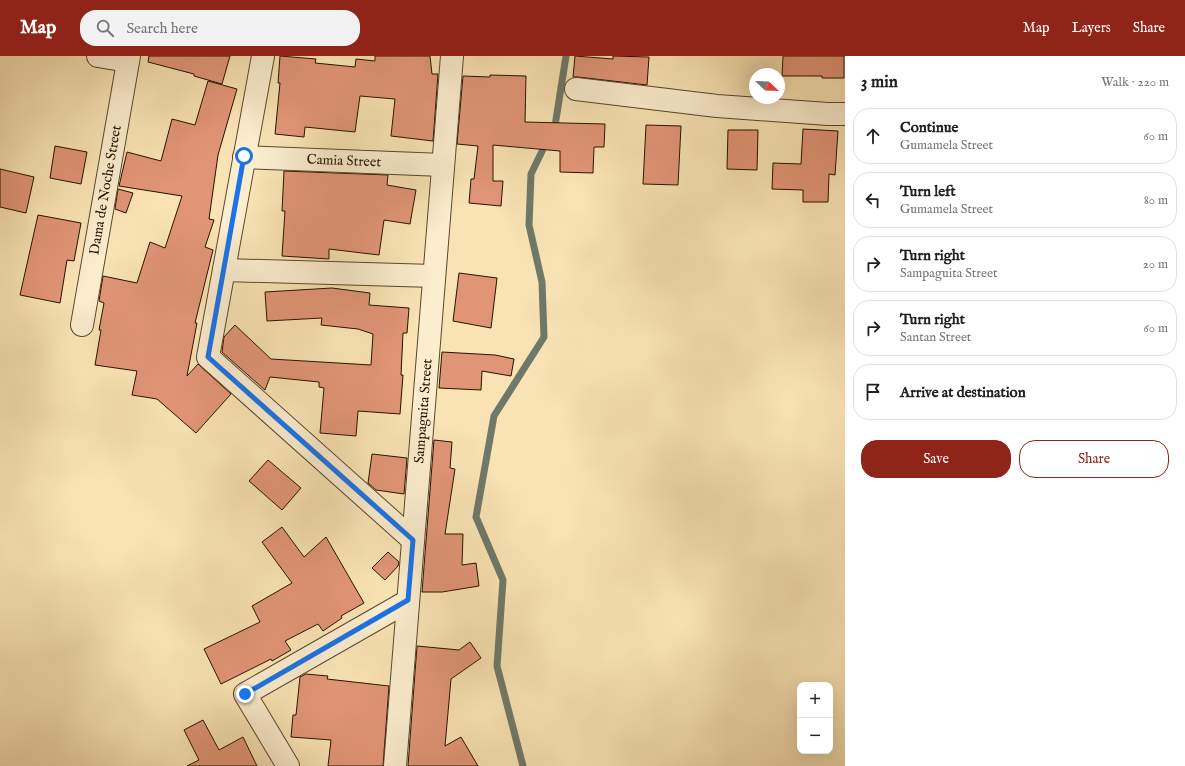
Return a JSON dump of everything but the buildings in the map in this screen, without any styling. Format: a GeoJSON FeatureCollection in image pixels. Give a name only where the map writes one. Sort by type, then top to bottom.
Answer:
{"type":"FeatureCollection","features":[{"type":"Feature","properties":{"kind":"street"},"geometry":{"type":"LineString","coordinates":[[98,56],[129,58]]}},
{"type":"Feature","properties":{"kind":"street"},"geometry":{"type":"LineString","coordinates":[[263,56],[208,357],[413,540]]}},
{"type":"Feature","properties":{"kind":"street","name":"Sampaguita Street"},"geometry":{"type":"LineString","coordinates":[[395,766],[452,56]]}},
{"type":"Feature","properties":{"kind":"street","name":"Dama de Noche Street"},"geometry":{"type":"LineString","coordinates":[[82,325],[129,58]]}},
{"type":"Feature","properties":{"kind":"street"},"geometry":{"type":"LineString","coordinates":[[576,89],[717,106],[845,114]]}},
{"type":"Feature","properties":{"kind":"street","name":"Camia Street"},"geometry":{"type":"LineString","coordinates":[[244,156],[443,165]]}},
{"type":"Feature","properties":{"kind":"street"},"geometry":{"type":"LineString","coordinates":[[224,270],[434,276]]}},
{"type":"Feature","properties":{"kind":"street"},"geometry":{"type":"LineString","coordinates":[[288,766],[245,694],[408,600]]}},
{"type":"Feature","properties":{"kind":"waterway"},"geometry":{"type":"LineString","coordinates":[[553,130],[555,126],[566,56]]}},
{"type":"Feature","properties":{"kind":"waterway"},"geometry":{"type":"LineString","coordinates":[[523,766],[497,666],[503,580],[476,517],[494,416],[544,337],[542,282],[529,225],[531,174],[547,141]]}},
{"type":"Feature","properties":{"kind":"route"},"geometry":{"type":"LineString","coordinates":[[244,156],[208,357],[413,540],[408,600],[245,694]]}}]}
